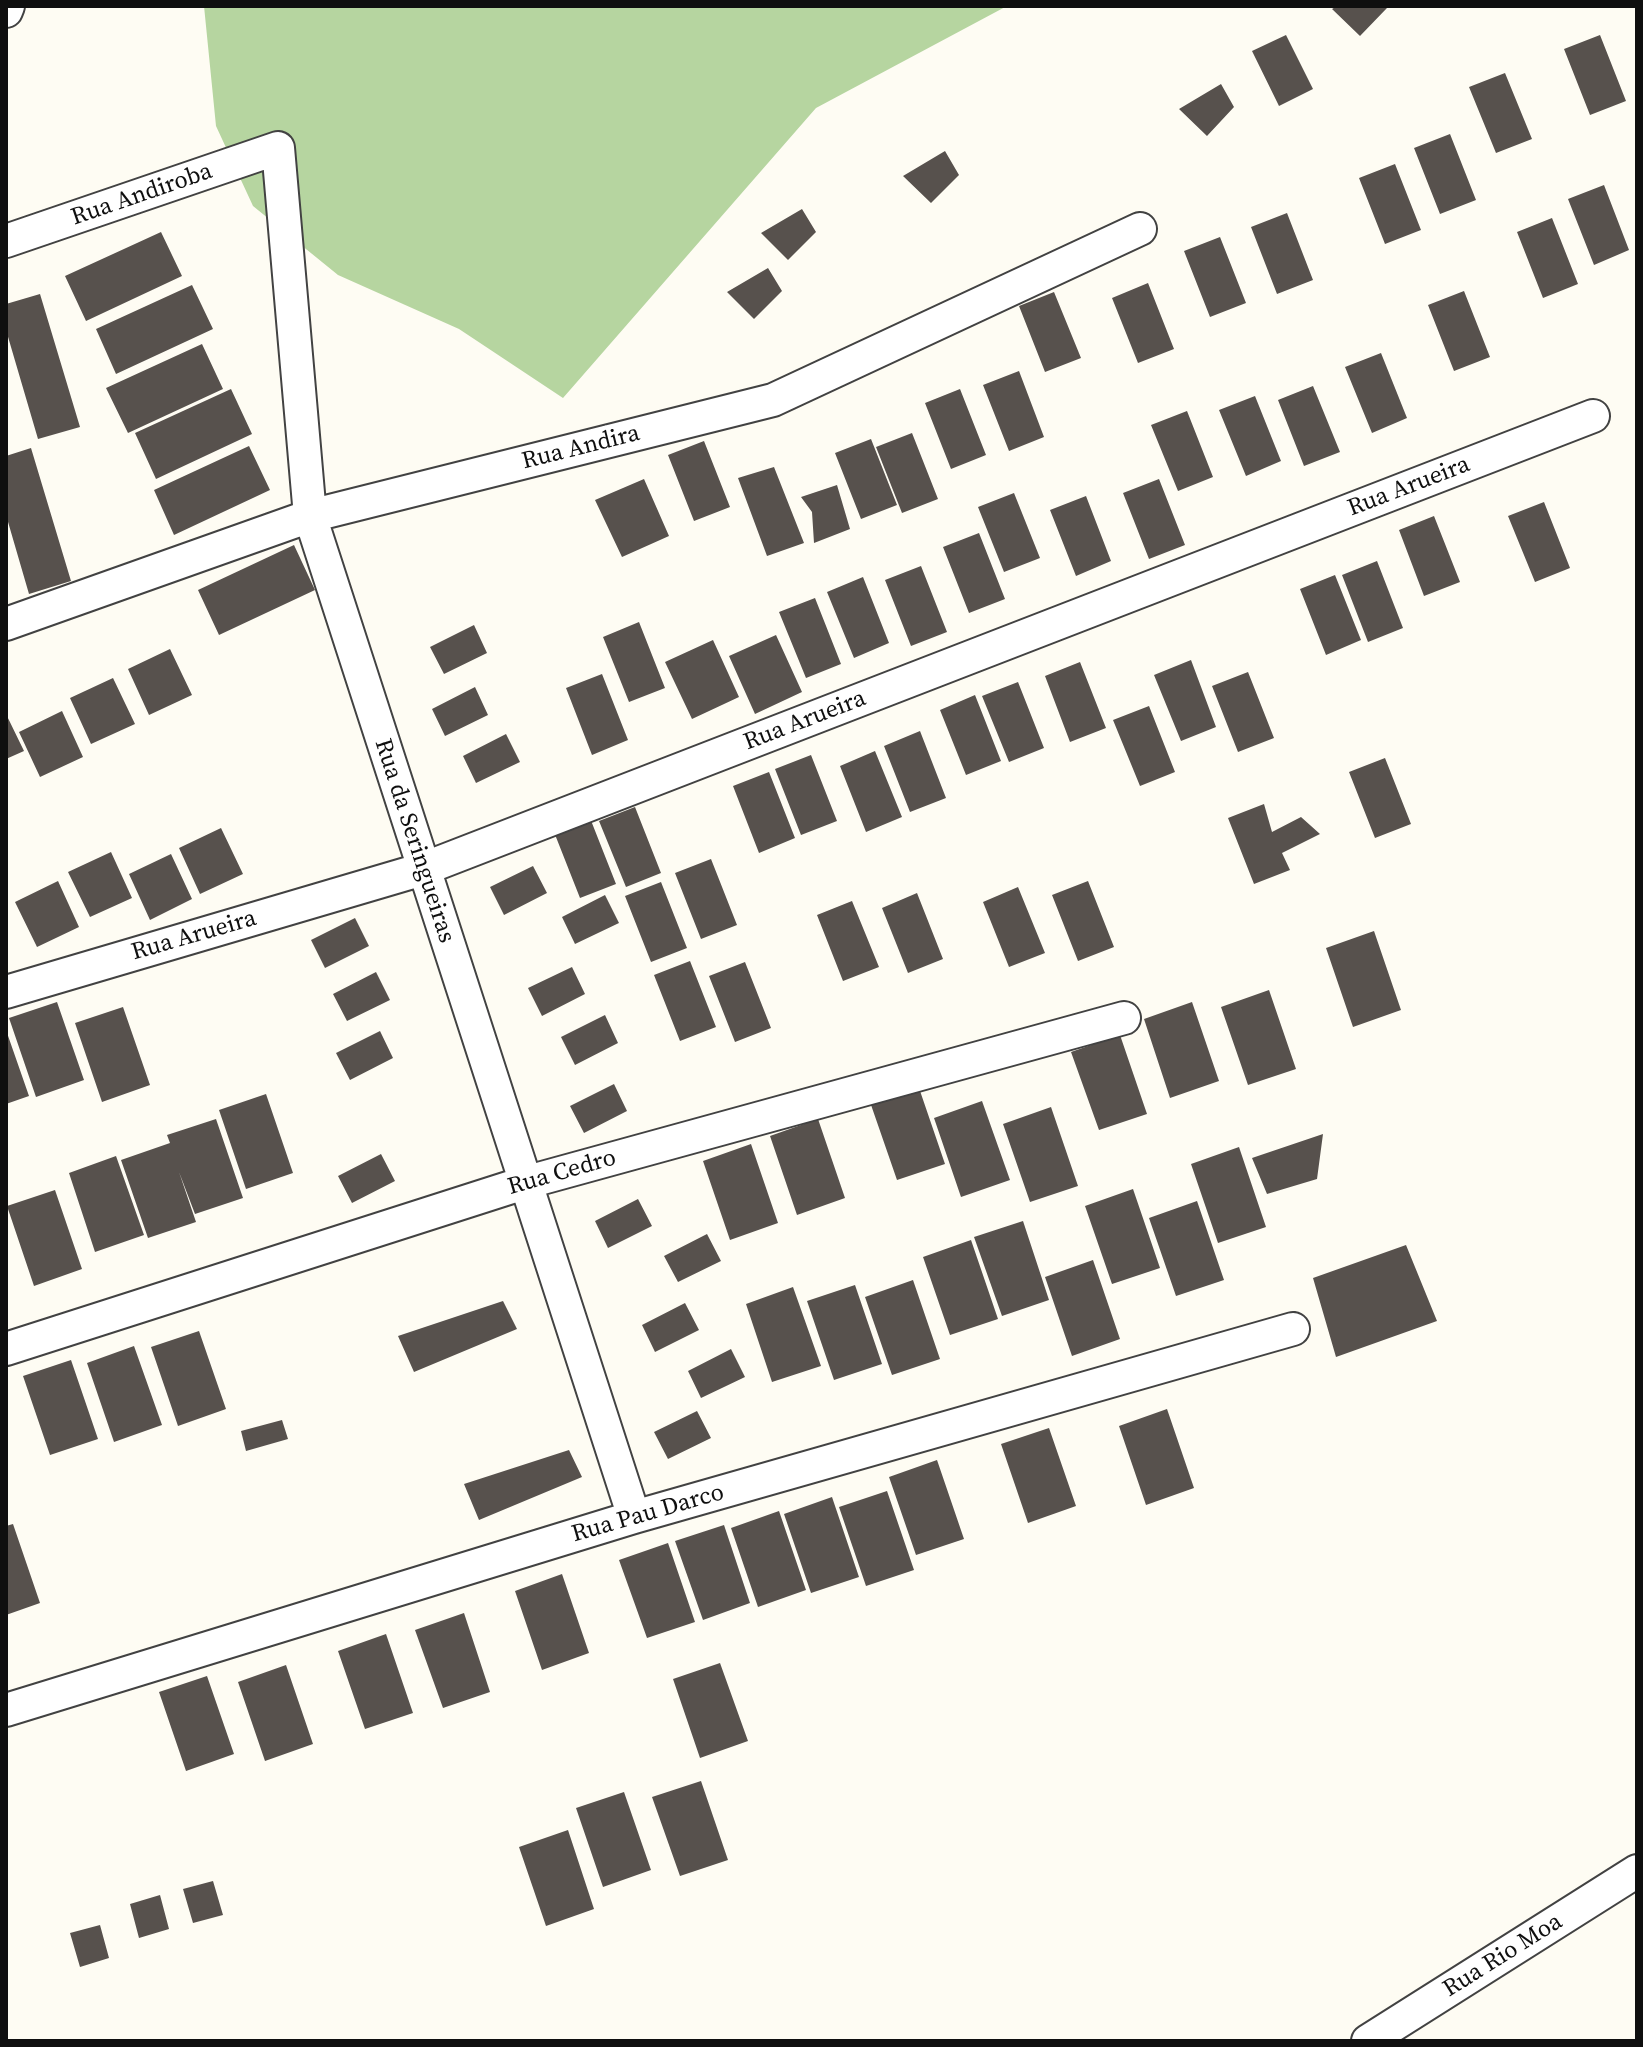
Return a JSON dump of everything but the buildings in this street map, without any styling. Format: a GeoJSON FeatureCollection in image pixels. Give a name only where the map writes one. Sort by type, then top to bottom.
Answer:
{"type":"FeatureCollection","features":[{"type":"Feature","properties":{"kind":"street","name":"Rua Andiroba"},"geometry":{"type":"LineString","coordinates":[[6,241],[278,148]]}},
{"type":"Feature","properties":{"kind":"street","name":"Rua da Seringueiras"},"geometry":{"type":"LineString","coordinates":[[278,148],[310,516],[634,1517]]}},
{"type":"Feature","properties":{"kind":"street","name":"Rua Andira"},"geometry":{"type":"LineString","coordinates":[[6,624],[310,516],[773,400],[1140,229]]}},
{"type":"Feature","properties":{"kind":"street","name":"Rua Arueira"},"geometry":{"type":"LineString","coordinates":[[6,992],[423,869],[1593,416]]}},
{"type":"Feature","properties":{"kind":"street","name":"Rua Cedro"},"geometry":{"type":"LineString","coordinates":[[6,1349],[524,1183],[1124,1018]]}},
{"type":"Feature","properties":{"kind":"street","name":"Rua Pau Darco"},"geometry":{"type":"LineString","coordinates":[[6,1710],[634,1517],[1293,1329]]}},
{"type":"Feature","properties":{"kind":"street","name":"Rua Rio Moa"},"geometry":{"type":"LineString","coordinates":[[1368,2041],[1637,1871]]}},
{"type":"Feature","properties":{"kind":"green space"},"geometry":{"type":"Polygon","coordinates":[[[204,6],[1007,6],[816,108],[563,398],[459,329],[338,275],[253,206],[216,126],[204,6]]]}}]}
